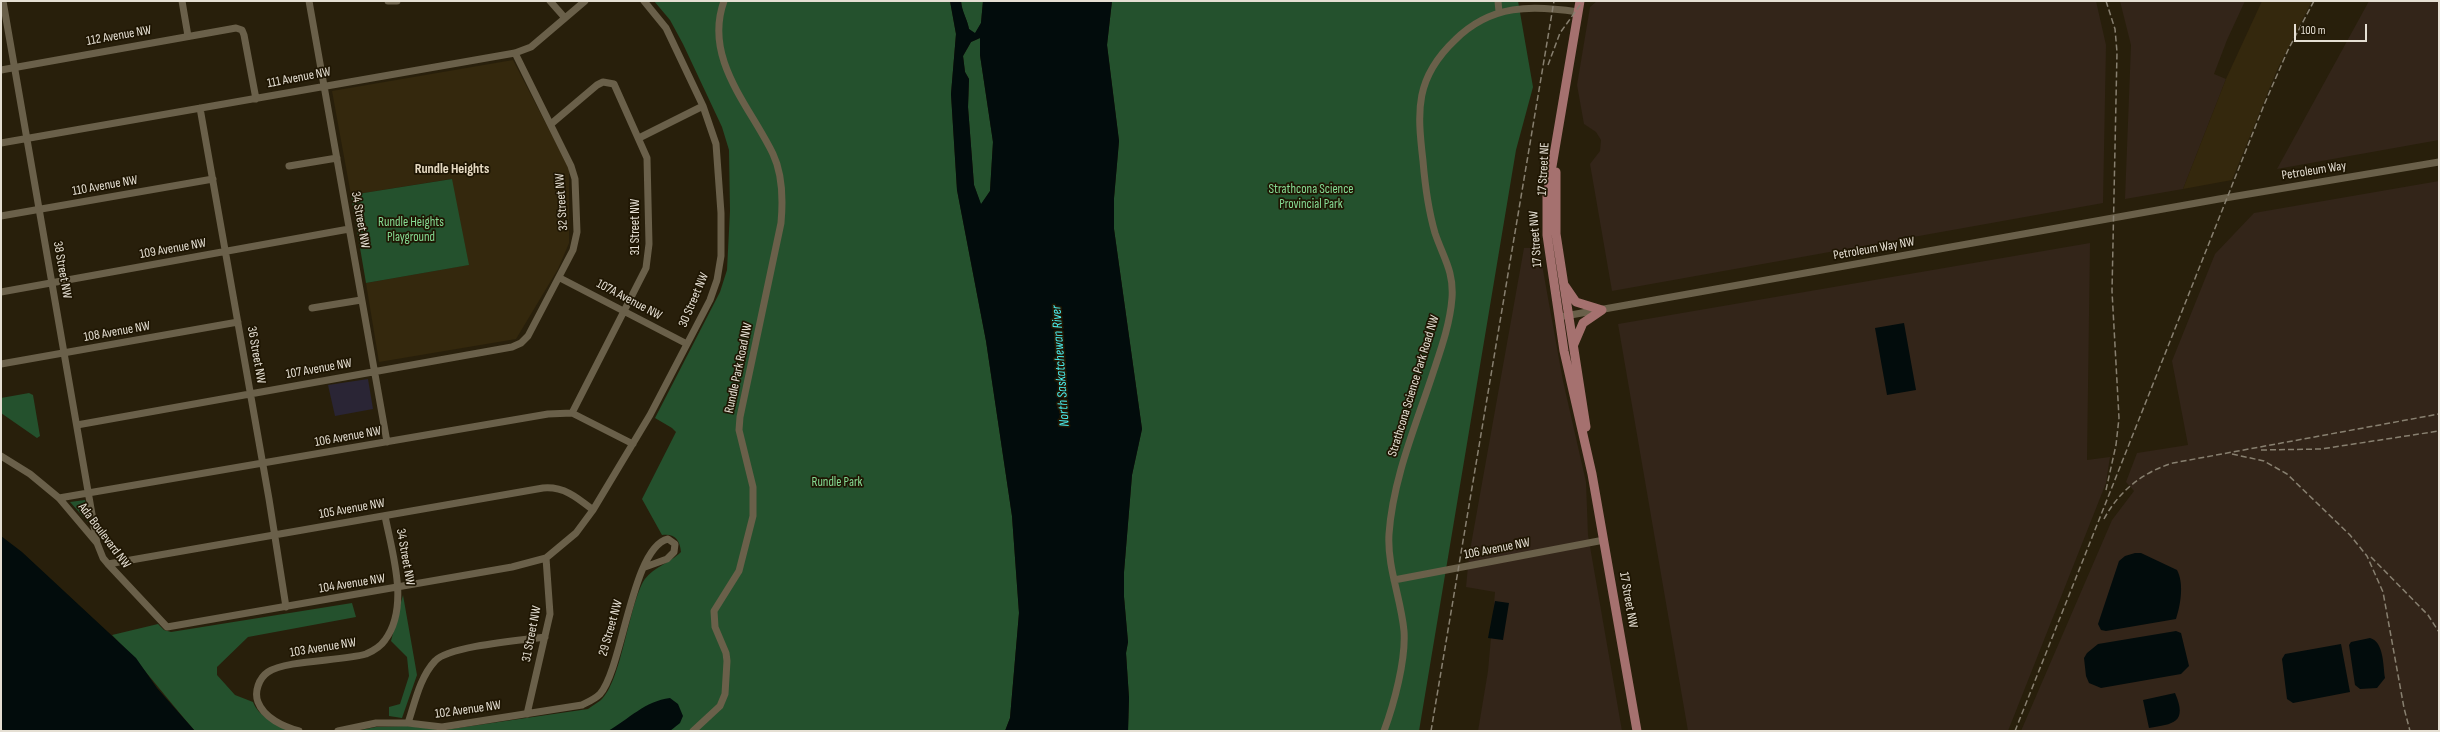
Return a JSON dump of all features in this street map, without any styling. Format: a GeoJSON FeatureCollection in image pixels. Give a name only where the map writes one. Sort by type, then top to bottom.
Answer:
{"type":"FeatureCollection","features":[{"type":"Feature","properties":{"kind":"main road","name":"17 Street NW"},"geometry":{"type":"LineString","coordinates":[[1580,1],[1547,196],[1547,235],[1563,316],[1575,402],[1592,474]]}},
{"type":"Feature","properties":{"kind":"main road","name":"17 Street NE"},"geometry":{"type":"LineString","coordinates":[[1558,131],[1555,204],[1556,234],[1561,280]]}},
{"type":"Feature","properties":{"kind":"main road","name":"17 Street NW"},"geometry":{"type":"LineString","coordinates":[[1561,280],[1563,316]]}},
{"type":"Feature","properties":{"kind":"main road"},"geometry":{"type":"LineString","coordinates":[[1561,280],[1576,302],[1602,310]]}},
{"type":"Feature","properties":{"kind":"main road"},"geometry":{"type":"LineString","coordinates":[[1573,348],[1577,334],[1583,323],[1602,310]]}},
{"type":"Feature","properties":{"kind":"main road"},"geometry":{"type":"LineString","coordinates":[[1563,316],[1573,348]]}},
{"type":"Feature","properties":{"kind":"main road","name":"17 Street NW"},"geometry":{"type":"LineString","coordinates":[[1573,348],[1592,474],[1638,731]]}},
{"type":"Feature","properties":{"kind":"street","name":"38 Street NW"},"geometry":{"type":"LineString","coordinates":[[3,1],[97,543]]}},
{"type":"Feature","properties":{"kind":"street"},"geometry":{"type":"LineString","coordinates":[[182,1],[188,36]]}},
{"type":"Feature","properties":{"kind":"street","name":"34 Street NW"},"geometry":{"type":"LineString","coordinates":[[309,1],[387,442]]}},
{"type":"Feature","properties":{"kind":"street"},"geometry":{"type":"LineString","coordinates":[[388,1],[398,1]]}},
{"type":"Feature","properties":{"kind":"street"},"geometry":{"type":"LineString","coordinates":[[550,1],[565,18]]}},
{"type":"Feature","properties":{"kind":"street","name":"111 Avenue NW"},"geometry":{"type":"LineString","coordinates":[[1,143],[516,53],[531,47],[585,1]]}},
{"type":"Feature","properties":{"kind":"street","name":"30 Street NW"},"geometry":{"type":"LineString","coordinates":[[546,558],[576,533],[593,510],[633,444],[713,294],[720,265],[721,212],[716,144],[703,106],[666,28],[644,1]]}},
{"type":"Feature","properties":{"kind":"street","name":"Rundle Park Road NW"},"geometry":{"type":"LineString","coordinates":[[693,731],[720,706],[725,694],[726,653],[713,619],[717,604],[739,571],[753,516],[753,487],[739,430],[740,417],[781,223],[782,187],[774,156],[732,82],[726,68],[718,34],[718,21],[724,1]]}},
{"type":"Feature","properties":{"kind":"street"},"geometry":{"type":"LineString","coordinates":[[1498,1],[1500,12]]}},
{"type":"Feature","properties":{"kind":"street","name":"Strathcona Science Park Road NW"},"geometry":{"type":"LineString","coordinates":[[1384,731],[1395,700],[1404,640],[1402,620],[1390,563],[1389,532],[1398,485],[1407,450],[1439,354],[1452,295],[1450,270],[1436,233],[1426,197],[1418,120],[1420,100],[1428,74],[1440,54],[1473,25],[1500,12],[1539,7],[1578,12]]}},
{"type":"Feature","properties":{"kind":"street","name":"112 Avenue NW"},"geometry":{"type":"LineString","coordinates":[[1,70],[236,28],[242,30],[256,99]]}},
{"type":"Feature","properties":{"kind":"street","name":"32 Street NW"},"geometry":{"type":"LineString","coordinates":[[516,53],[574,172],[576,241],[560,278],[528,336],[517,345]]}},
{"type":"Feature","properties":{"kind":"street","name":"31 Street NW"},"geometry":{"type":"LineString","coordinates":[[551,124],[597,85],[603,82],[614,84],[647,158],[649,258],[646,268],[572,413]]}},
{"type":"Feature","properties":{"kind":"street"},"geometry":{"type":"LineString","coordinates":[[639,138],[703,106]]}},
{"type":"Feature","properties":{"kind":"street","name":"36 Street NW"},"geometry":{"type":"LineString","coordinates":[[200,108],[251,393],[273,535],[286,607]]}},
{"type":"Feature","properties":{"kind":"street"},"geometry":{"type":"LineString","coordinates":[[289,166],[337,158]]}},
{"type":"Feature","properties":{"kind":"street","name":"Petroleum Way"},"geometry":{"type":"LineString","coordinates":[[2193,204],[2439,162]]}},
{"type":"Feature","properties":{"kind":"street","name":"110 Avenue NW"},"geometry":{"type":"LineString","coordinates":[[1,216],[213,179]]}},
{"type":"Feature","properties":{"kind":"street","name":"Petroleum Way NW"},"geometry":{"type":"LineString","coordinates":[[1563,316],[2193,204]]}},
{"type":"Feature","properties":{"kind":"street","name":"109 Avenue NW"},"geometry":{"type":"LineString","coordinates":[[1,292],[349,229]]}},
{"type":"Feature","properties":{"kind":"street","name":"107A Avenue NW"},"geometry":{"type":"LineString","coordinates":[[560,278],[687,344]]}},
{"type":"Feature","properties":{"kind":"street"},"geometry":{"type":"LineString","coordinates":[[312,308],[362,300]]}},
{"type":"Feature","properties":{"kind":"street","name":"108 Avenue NW"},"geometry":{"type":"LineString","coordinates":[[1,364],[238,322]]}},
{"type":"Feature","properties":{"kind":"street","name":"107 Avenue NW"},"geometry":{"type":"LineString","coordinates":[[77,425],[517,345]]}},
{"type":"Feature","properties":{"kind":"street","name":"106 Avenue NW"},"geometry":{"type":"LineString","coordinates":[[59,498],[548,414],[572,413],[633,444]]}},
{"type":"Feature","properties":{"kind":"street","name":"Ada Boulevard NW"},"geometry":{"type":"LineString","coordinates":[[1,456],[30,474],[59,498],[97,543],[102,558],[162,623]]}},
{"type":"Feature","properties":{"kind":"street","name":"105 Avenue NW"},"geometry":{"type":"LineString","coordinates":[[108,564],[551,488],[573,495],[593,510]]}},
{"type":"Feature","properties":{"kind":"street","name":"34 Street NW"},"geometry":{"type":"LineString","coordinates":[[385,516],[399,588],[392,626]]}},
{"type":"Feature","properties":{"kind":"street","name":"29 Street NW"},"geometry":{"type":"LineString","coordinates":[[599,695],[608,680],[632,594],[645,567],[660,540],[668,539],[675,544],[674,552],[667,559],[645,567]]}},
{"type":"Feature","properties":{"kind":"street","name":"106 Avenue NW"},"geometry":{"type":"LineString","coordinates":[[1394,580],[1604,540]]}},
{"type":"Feature","properties":{"kind":"street","name":"31 Street NW"},"geometry":{"type":"LineString","coordinates":[[528,714],[545,637],[550,603],[546,558]]}},
{"type":"Feature","properties":{"kind":"street","name":"104 Avenue NW"},"geometry":{"type":"LineString","coordinates":[[162,623],[168,627],[175,627],[512,567],[546,558]]}},
{"type":"Feature","properties":{"kind":"street","name":"103 Avenue NW"},"geometry":{"type":"LineString","coordinates":[[299,731],[281,724],[265,713],[258,703],[257,691],[260,681],[268,672],[282,667],[372,651],[386,639],[392,626]]}},
{"type":"Feature","properties":{"kind":"street"},"geometry":{"type":"LineString","coordinates":[[408,723],[425,675],[437,658],[454,651],[545,637]]}},
{"type":"Feature","properties":{"kind":"street","name":"102 Avenue NW"},"geometry":{"type":"LineString","coordinates":[[338,731],[376,723],[408,723],[442,727],[582,704],[599,695]]}},
{"type":"Feature","properties":{"kind":"shaded area"},"geometry":{"type":"Polygon","coordinates":[[[1597,1],[2096,1],[2106,45],[2103,203],[1612,291],[1590,164],[1600,151],[1601,140],[1596,132],[1584,124],[1577,85],[1590,7],[1597,1]]]}},
{"type":"Feature","properties":{"kind":"shaded area"},"geometry":{"type":"Polygon","coordinates":[[[2120,1],[2245,1],[2227,40],[2214,74],[2226,79],[2183,189],[2125,199],[2131,45],[2120,1]]]}},
{"type":"Feature","properties":{"kind":"shaded area"},"geometry":{"type":"Polygon","coordinates":[[[2262,1],[2312,1],[2277,70],[2232,180],[2183,189],[2226,79],[2262,1]]]}},
{"type":"Feature","properties":{"kind":"shaded area"},"geometry":{"type":"Polygon","coordinates":[[[2369,1],[2439,1],[2439,140],[2277,169],[2369,1]]]}},
{"type":"Feature","properties":{"kind":"shaded area"},"geometry":{"type":"Polygon","coordinates":[[[513,60],[569,168],[569,243],[558,269],[516,339],[379,362],[366,283],[468,265],[451,179],[351,195],[332,91],[513,60]]]}},
{"type":"Feature","properties":{"kind":"shaded area"},"geometry":{"type":"Polygon","coordinates":[[[2439,181],[2439,731],[2021,731],[2112,520],[2134,491],[2126,482],[2137,453],[2188,445],[2172,361],[2215,254],[2254,213],[2439,181]]]}},
{"type":"Feature","properties":{"kind":"shaded area"},"geometry":{"type":"Polygon","coordinates":[[[2090,243],[2087,460],[2110,457],[2106,483],[2008,731],[1688,731],[1618,324],[2090,243]]]}},
{"type":"Feature","properties":{"kind":"shaded area"},"geometry":{"type":"Polygon","coordinates":[[[1524,248],[1539,248],[1563,381],[1586,482],[1588,535],[1622,731],[1478,731],[1488,671],[1495,592],[1466,587],[1469,556],[1524,248]]]}},
{"type":"Feature","properties":{"kind":"shaded area"},"geometry":{"type":"Polygon","coordinates":[[[368,379],[373,409],[335,416],[328,385],[368,379]]]}},
{"type":"Feature","properties":{"kind":"green space","name":"Rundle Park"},"geometry":{"type":"Polygon","coordinates":[[[654,1],[950,1],[956,34],[951,94],[957,190],[986,341],[1012,516],[1019,613],[1010,718],[1005,731],[356,731],[376,727],[407,726],[444,730],[588,709],[601,700],[608,691],[614,678],[633,610],[643,582],[646,577],[656,569],[681,552],[676,538],[670,535],[662,535],[642,499],[676,432],[655,418],[720,292],[727,270],[730,211],[729,150],[722,127],[683,44],[670,20],[654,1]]]}},
{"type":"Feature","properties":{"kind":"green space"},"geometry":{"type":"Polygon","coordinates":[[[961,1],[983,1],[981,23],[975,34],[969,29],[962,9],[961,1]]]}},
{"type":"Feature","properties":{"kind":"green space","name":"Strathcona Science Provincial Park"},"geometry":{"type":"Polygon","coordinates":[[[1112,1],[1518,1],[1533,87],[1516,150],[1419,731],[1128,731],[1129,698],[1126,653],[1128,642],[1124,597],[1124,572],[1132,475],[1142,429],[1114,229],[1114,198],[1119,141],[1107,45],[1112,1]]]}},
{"type":"Feature","properties":{"kind":"green space"},"geometry":{"type":"Polygon","coordinates":[[[980,38],[980,55],[993,142],[990,191],[981,205],[974,185],[968,107],[969,79],[965,72],[963,56],[971,42],[980,38]]]}},
{"type":"Feature","properties":{"kind":"green space","name":"Rundle Heights Playground"},"geometry":{"type":"Polygon","coordinates":[[[452,179],[469,265],[366,283],[351,195],[452,179]]]}},
{"type":"Feature","properties":{"kind":"green space"},"geometry":{"type":"Polygon","coordinates":[[[29,393],[33,395],[40,436],[37,438],[1,413],[1,398],[29,393]]]}},
{"type":"Feature","properties":{"kind":"green space"},"geometry":{"type":"Polygon","coordinates":[[[85,500],[91,521],[88,522],[70,502],[85,500]]]}},
{"type":"Feature","properties":{"kind":"green space"},"geometry":{"type":"Polygon","coordinates":[[[403,595],[417,675],[402,718],[389,716],[389,707],[400,704],[409,676],[407,657],[391,641],[403,595]]]}},
{"type":"Feature","properties":{"kind":"green space"},"geometry":{"type":"Polygon","coordinates":[[[352,603],[356,617],[248,637],[217,667],[217,675],[235,695],[253,702],[255,707],[263,715],[289,731],[195,731],[144,670],[112,635],[158,624],[164,630],[171,632],[352,603]]]}},
{"type":"Feature","properties":{"kind":"water","name":"North Saskatchewan River"},"geometry":{"type":"Polygon","coordinates":[[[950,1],[961,1],[969,29],[975,33],[981,23],[983,1],[1112,1],[1107,45],[1119,141],[1114,198],[1114,229],[1142,429],[1132,475],[1124,572],[1124,597],[1128,642],[1126,653],[1129,698],[1128,731],[1005,731],[1010,718],[1019,613],[1012,516],[986,341],[957,190],[951,94],[956,34],[950,1]],[[980,38],[971,42],[963,56],[965,72],[969,79],[968,107],[974,185],[981,204],[990,191],[993,142],[980,55],[980,38]]]}},
{"type":"Feature","properties":{"kind":"water"},"geometry":{"type":"Polygon","coordinates":[[[1904,323],[1916,390],[1887,395],[1875,328],[1904,323]]]}},
{"type":"Feature","properties":{"kind":"water"},"geometry":{"type":"Polygon","coordinates":[[[1,536],[22,552],[136,658],[157,688],[195,731],[4,731],[1,728],[1,536]]]}},
{"type":"Feature","properties":{"kind":"water"},"geometry":{"type":"Polygon","coordinates":[[[2141,553],[2177,570],[2181,594],[2176,619],[2106,631],[2101,630],[2098,624],[2119,561],[2125,556],[2141,553]]]}},
{"type":"Feature","properties":{"kind":"water"},"geometry":{"type":"Polygon","coordinates":[[[1495,601],[1509,603],[1503,640],[1488,638],[1495,601]]]}},
{"type":"Feature","properties":{"kind":"water"},"geometry":{"type":"Polygon","coordinates":[[[2176,631],[2181,633],[2189,666],[2181,674],[2101,688],[2089,683],[2086,676],[2084,658],[2087,653],[2098,644],[2176,631]]]}},
{"type":"Feature","properties":{"kind":"water"},"geometry":{"type":"Polygon","coordinates":[[[2370,638],[2375,640],[2380,649],[2385,678],[2377,688],[2360,689],[2355,685],[2349,645],[2351,642],[2370,638]]]}},
{"type":"Feature","properties":{"kind":"water"},"geometry":{"type":"Polygon","coordinates":[[[2341,644],[2350,692],[2293,703],[2287,699],[2282,659],[2285,654],[2341,644]]]}},
{"type":"Feature","properties":{"kind":"water"},"geometry":{"type":"Polygon","coordinates":[[[2175,693],[2179,703],[2179,716],[2171,723],[2149,728],[2143,700],[2175,693]]]}},
{"type":"Feature","properties":{"kind":"water"},"geometry":{"type":"Polygon","coordinates":[[[670,698],[678,704],[683,716],[680,723],[670,731],[608,731],[645,707],[670,698]]]}},
{"type":"Feature","properties":{"kind":"railway"},"geometry":{"type":"LineString","coordinates":[[1431,731],[1554,1]]}},
{"type":"Feature","properties":{"kind":"railway"},"geometry":{"type":"LineString","coordinates":[[1548,65],[1560,33],[1583,1]]}},
{"type":"Feature","properties":{"kind":"railway"},"geometry":{"type":"LineString","coordinates":[[2106,1],[2115,29],[2117,52],[2112,291],[2119,418],[2116,445],[2106,490]]}},
{"type":"Feature","properties":{"kind":"railway"},"geometry":{"type":"LineString","coordinates":[[2015,731],[2264,105],[2288,50],[2314,1]]}},
{"type":"Feature","properties":{"kind":"railway"},"geometry":{"type":"LineString","coordinates":[[2104,519],[2117,500],[2133,484],[2142,477],[2173,463],[2439,414]]}},
{"type":"Feature","properties":{"kind":"railway"},"geometry":{"type":"LineString","coordinates":[[2261,450],[2321,449],[2439,431]]}},
{"type":"Feature","properties":{"kind":"railway"},"geometry":{"type":"LineString","coordinates":[[2232,454],[2264,461],[2287,474],[2350,535],[2367,556],[2383,592],[2404,708],[2410,731]]}},
{"type":"Feature","properties":{"kind":"railway"},"geometry":{"type":"LineString","coordinates":[[2371,557],[2428,615],[2439,632]]}},
{"type":"Feature","properties":{"kind":"district","name":"Rundle Heights"},"geometry":{"type":"Point","coordinates":[452,169]}}]}
